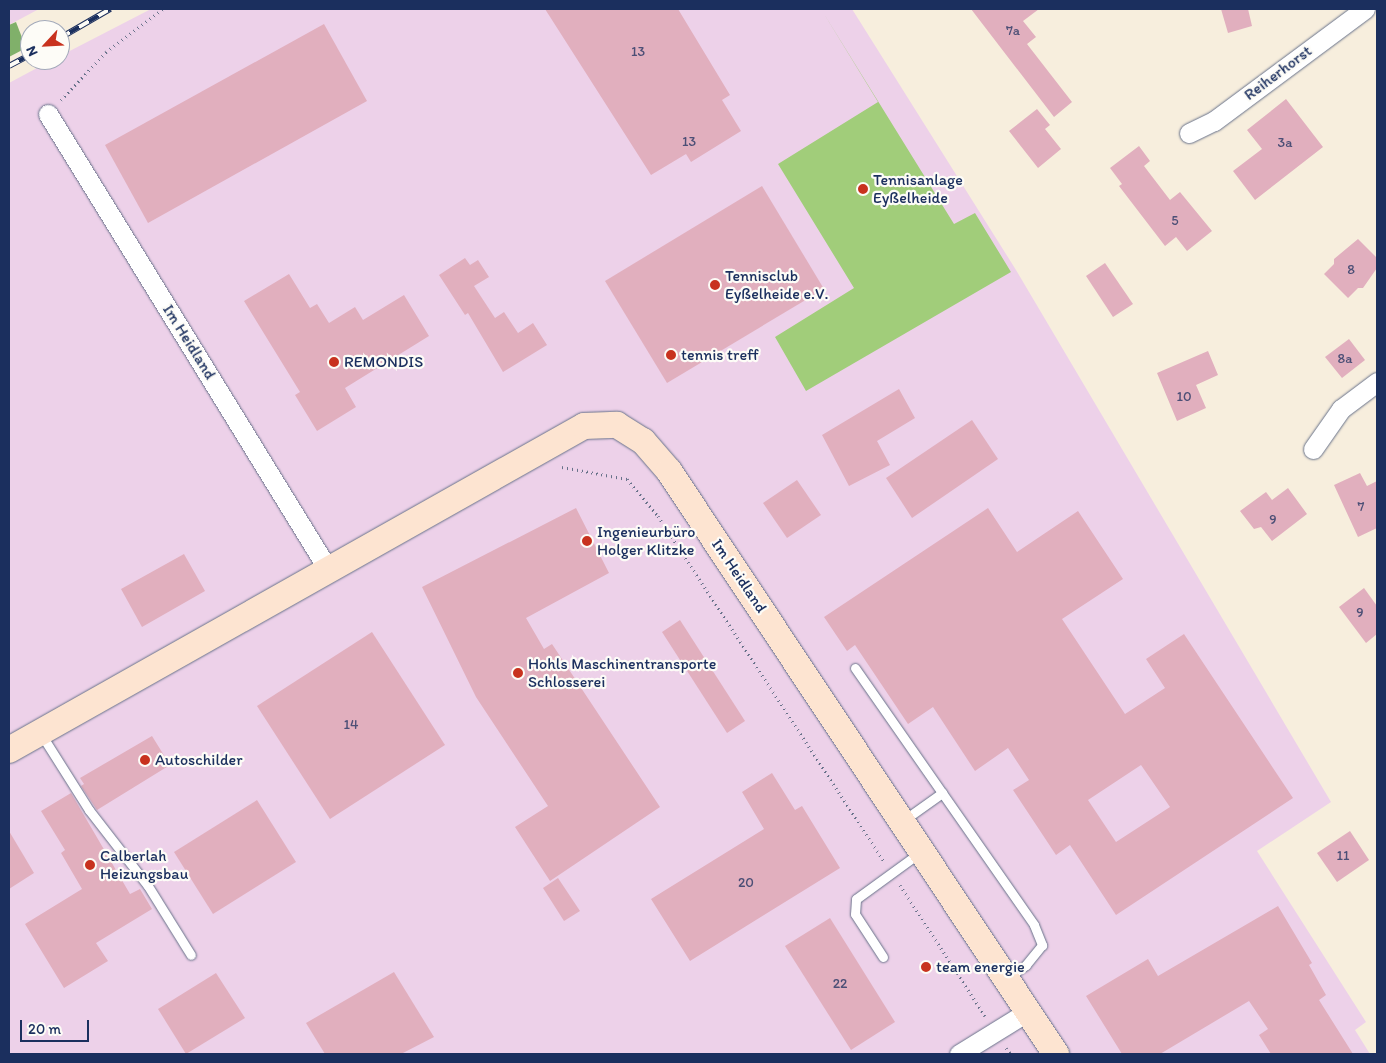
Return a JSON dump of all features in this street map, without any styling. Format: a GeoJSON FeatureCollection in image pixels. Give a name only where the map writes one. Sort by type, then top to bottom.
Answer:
{"type":"FeatureCollection","features":[{"type":"Feature","properties":{"kind":"street","name":"Reiherhorst"},"geometry":{"type":"LineString","coordinates":[[1189,133],[1214,121],[1365,9]]}},
{"type":"Feature","properties":{"kind":"street","name":"Im Heidland"},"geometry":{"type":"LineString","coordinates":[[48,114],[329,571]]}},
{"type":"Feature","properties":{"kind":"street"},"geometry":{"type":"LineString","coordinates":[[1313,449],[1341,409],[1377,382]]}},
{"type":"Feature","properties":{"kind":"street","name":"Im Heidland"},"geometry":{"type":"LineString","coordinates":[[9,750],[584,426],[617,425],[643,441],[668,471],[1056,1054]]}},
{"type":"Feature","properties":{"kind":"street"},"geometry":{"type":"LineString","coordinates":[[959,1054],[1027,1012]]}},
{"type":"Feature","properties":{"kind":"lane"},"geometry":{"type":"LineString","coordinates":[[855,668],[1034,924],[1042,945],[1026,965],[1006,979]]}},
{"type":"Feature","properties":{"kind":"lane"},"geometry":{"type":"LineString","coordinates":[[40,733],[89,810],[148,886],[191,955]]}},
{"type":"Feature","properties":{"kind":"lane"},"geometry":{"type":"LineString","coordinates":[[902,822],[942,793]]}},
{"type":"Feature","properties":{"kind":"lane"},"geometry":{"type":"LineString","coordinates":[[883,957],[855,914],[854,906],[864,891],[921,851]]}},
{"type":"Feature","properties":{"kind":"path"},"geometry":{"type":"LineString","coordinates":[[48,114],[106,52],[163,9]]}},
{"type":"Feature","properties":{"kind":"path"},"geometry":{"type":"LineString","coordinates":[[555,466],[627,479],[658,516],[1010,1054]]}},
{"type":"Feature","properties":{"kind":"shaded area"},"geometry":{"type":"Polygon","coordinates":[[[9,9],[39,9],[9,25],[9,9]]]}},
{"type":"Feature","properties":{"kind":"shaded area"},"geometry":{"type":"Polygon","coordinates":[[[151,9],[852,9],[1016,270],[1331,802],[1257,851],[1366,1022],[1355,1030],[1370,1054],[9,1054],[9,83],[33,70],[70,70],[70,51],[151,9]]]}},
{"type":"Feature","properties":{"kind":"green space","name":"Tennisanlage Eyßelheide"},"geometry":{"type":"Polygon","coordinates":[[[821,9],[954,224],[975,213],[1011,272],[806,391],[775,337],[854,288],[778,164],[878,102],[821,9]]]}},
{"type":"Feature","properties":{"kind":"green space"},"geometry":{"type":"Polygon","coordinates":[[[16,22],[20,32],[20,51],[9,57],[9,25],[16,22]]]}},
{"type":"Feature","properties":{"kind":"building"},"geometry":{"type":"Polygon","coordinates":[[[545,9],[678,9],[730,95],[722,100],[741,131],[691,162],[686,154],[651,175],[545,9]]]}},
{"type":"Feature","properties":{"kind":"building"},"geometry":{"type":"Polygon","coordinates":[[[971,9],[1039,9],[1023,21],[1036,37],[1027,44],[1072,102],[1054,117],[971,9]]]}},
{"type":"Feature","properties":{"kind":"building"},"geometry":{"type":"Polygon","coordinates":[[[1221,9],[1248,9],[1252,26],[1228,33],[1221,9]]]}},
{"type":"Feature","properties":{"kind":"building"},"geometry":{"type":"Polygon","coordinates":[[[324,24],[367,101],[148,223],[105,145],[324,24]]]}},
{"type":"Feature","properties":{"kind":"building"},"geometry":{"type":"Polygon","coordinates":[[[1286,99],[1323,147],[1255,200],[1233,171],[1262,149],[1247,130],[1286,99]]]}},
{"type":"Feature","properties":{"kind":"building"},"geometry":{"type":"Polygon","coordinates":[[[1037,109],[1050,125],[1045,129],[1061,149],[1038,168],[1009,131],[1037,109]]]}},
{"type":"Feature","properties":{"kind":"building"},"geometry":{"type":"Polygon","coordinates":[[[1139,146],[1150,161],[1144,166],[1170,200],[1180,192],[1212,231],[1187,251],[1176,237],[1165,246],[1119,186],[1122,184],[1110,168],[1139,146]]]}},
{"type":"Feature","properties":{"kind":"building","name":"Tennisclub Eyßelheide e.V."},"geometry":{"type":"Polygon","coordinates":[[[762,186],[824,289],[667,383],[605,281],[762,186]]]}},
{"type":"Feature","properties":{"kind":"building"},"geometry":{"type":"Polygon","coordinates":[[[1358,239],[1377,258],[1377,268],[1363,288],[1358,288],[1348,298],[1324,274],[1334,264],[1334,259],[1358,239]]]}},
{"type":"Feature","properties":{"kind":"building"},"geometry":{"type":"Polygon","coordinates":[[[465,258],[470,265],[478,260],[489,277],[474,286],[495,318],[504,312],[518,333],[533,323],[547,345],[503,372],[468,313],[465,315],[439,275],[465,258]]]}},
{"type":"Feature","properties":{"kind":"building"},"geometry":{"type":"Polygon","coordinates":[[[1105,263],[1133,304],[1113,317],[1086,276],[1105,263]]]}},
{"type":"Feature","properties":{"kind":"building","name":"REMONDIS"},"geometry":{"type":"Polygon","coordinates":[[[289,274],[310,308],[317,304],[329,323],[355,307],[363,320],[404,295],[429,336],[345,388],[356,407],[317,431],[295,395],[300,392],[244,301],[289,274]]]}},
{"type":"Feature","properties":{"kind":"building"},"geometry":{"type":"Polygon","coordinates":[[[1349,339],[1365,360],[1342,378],[1325,357],[1349,339]]]}},
{"type":"Feature","properties":{"kind":"building"},"geometry":{"type":"Polygon","coordinates":[[[1208,351],[1218,375],[1196,385],[1206,408],[1177,421],[1157,373],[1208,351]]]}},
{"type":"Feature","properties":{"kind":"building"},"geometry":{"type":"Polygon","coordinates":[[[899,389],[915,418],[877,441],[890,465],[849,486],[822,435],[899,389]]]}},
{"type":"Feature","properties":{"kind":"building"},"geometry":{"type":"Polygon","coordinates":[[[972,420],[998,459],[912,518],[886,478],[972,420]]]}},
{"type":"Feature","properties":{"kind":"building"},"geometry":{"type":"Polygon","coordinates":[[[1360,473],[1367,486],[1377,481],[1377,528],[1358,537],[1334,485],[1360,473]]]}},
{"type":"Feature","properties":{"kind":"building"},"geometry":{"type":"Polygon","coordinates":[[[797,480],[821,515],[787,538],[763,503],[797,480]]]}},
{"type":"Feature","properties":{"kind":"building"},"geometry":{"type":"Polygon","coordinates":[[[1288,488],[1307,514],[1272,541],[1261,527],[1254,529],[1240,511],[1266,492],[1272,500],[1288,488]]]}},
{"type":"Feature","properties":{"kind":"building","name":"Hohls Maschinentransporte Schlosserei"},"geometry":{"type":"Polygon","coordinates":[[[576,508],[609,573],[526,618],[544,649],[552,644],[660,807],[550,881],[515,827],[548,806],[476,697],[422,587],[576,508]]]}},
{"type":"Feature","properties":{"kind":"building"},"geometry":{"type":"Polygon","coordinates":[[[988,508],[1017,552],[1078,511],[1123,579],[1062,619],[1125,714],[1165,688],[1146,659],[1184,634],[1293,798],[1116,915],[1070,845],[1056,855],[1013,790],[1029,780],[1008,748],[975,771],[933,707],[908,724],[855,645],[847,651],[824,617],[988,508]],[[1141,765],[1088,800],[1116,842],[1170,807],[1141,765]]]}},
{"type":"Feature","properties":{"kind":"building"},"geometry":{"type":"Polygon","coordinates":[[[184,554],[205,591],[142,627],[121,589],[184,554]]]}},
{"type":"Feature","properties":{"kind":"building"},"geometry":{"type":"Polygon","coordinates":[[[1364,588],[1377,606],[1377,634],[1366,643],[1339,607],[1364,588]]]}},
{"type":"Feature","properties":{"kind":"building"},"geometry":{"type":"Polygon","coordinates":[[[680,620],[745,721],[727,733],[662,632],[680,620]]]}},
{"type":"Feature","properties":{"kind":"building"},"geometry":{"type":"Polygon","coordinates":[[[372,632],[445,745],[330,819],[257,706],[372,632]]]}},
{"type":"Feature","properties":{"kind":"building"},"geometry":{"type":"Polygon","coordinates":[[[152,736],[170,765],[97,810],[81,786],[84,784],[80,778],[152,736]]]}},
{"type":"Feature","properties":{"kind":"building"},"geometry":{"type":"Polygon","coordinates":[[[772,773],[795,810],[802,806],[840,868],[690,961],[651,899],[764,829],[742,792],[772,773]]]}},
{"type":"Feature","properties":{"kind":"building"},"geometry":{"type":"Polygon","coordinates":[[[71,793],[130,894],[140,889],[152,909],[96,943],[108,961],[64,988],[25,924],[82,889],[61,853],[65,850],[41,811],[71,793]]]}},
{"type":"Feature","properties":{"kind":"building"},"geometry":{"type":"Polygon","coordinates":[[[257,800],[296,862],[213,914],[174,852],[257,800]]]}},
{"type":"Feature","properties":{"kind":"building"},"geometry":{"type":"Polygon","coordinates":[[[9,831],[34,873],[9,889],[9,831]]]}},
{"type":"Feature","properties":{"kind":"building"},"geometry":{"type":"Polygon","coordinates":[[[1350,831],[1369,860],[1337,882],[1317,853],[1350,831]]]}},
{"type":"Feature","properties":{"kind":"building"},"geometry":{"type":"Polygon","coordinates":[[[558,878],[580,911],[564,921],[543,888],[558,878]]]}},
{"type":"Feature","properties":{"kind":"building"},"geometry":{"type":"Polygon","coordinates":[[[1278,906],[1312,963],[1309,965],[1326,995],[1319,1000],[1353,1054],[1271,1054],[1259,1035],[1268,1029],[1249,1001],[1160,1054],[1122,1054],[1086,996],[1148,959],[1158,976],[1278,906]]]}},
{"type":"Feature","properties":{"kind":"building"},"geometry":{"type":"Polygon","coordinates":[[[830,918],[895,1022],[851,1050],[785,946],[830,918]]]}},
{"type":"Feature","properties":{"kind":"building"},"geometry":{"type":"Polygon","coordinates":[[[394,972],[434,1037],[401,1054],[325,1054],[306,1023],[394,972]]]}},
{"type":"Feature","properties":{"kind":"building"},"geometry":{"type":"Polygon","coordinates":[[[216,973],[245,1018],[186,1054],[158,1009],[216,973]]]}},
{"type":"Feature","properties":{"kind":"railway"},"geometry":{"type":"LineString","coordinates":[[70,32],[110,9]]}},
{"type":"Feature","properties":{"kind":"railway"},"geometry":{"type":"LineString","coordinates":[[9,66],[20,60]]}},
{"type":"Feature","properties":{"kind":"place","name":"Tennisanlage Eyßelheide"},"geometry":{"type":"Point","coordinates":[863,189]}},
{"type":"Feature","properties":{"kind":"place","name":"Tennisclub Eyßelheide e.V."},"geometry":{"type":"Point","coordinates":[715,285]}},
{"type":"Feature","properties":{"kind":"place","name":"tennis treff"},"geometry":{"type":"Point","coordinates":[671,355]}},
{"type":"Feature","properties":{"kind":"place","name":"REMONDIS"},"geometry":{"type":"Point","coordinates":[334,362]}},
{"type":"Feature","properties":{"kind":"place","name":"Ingenieurbüro Holger Klitzke"},"geometry":{"type":"Point","coordinates":[587,541]}},
{"type":"Feature","properties":{"kind":"place","name":"Hohls Maschinentransporte Schlosserei"},"geometry":{"type":"Point","coordinates":[518,673]}},
{"type":"Feature","properties":{"kind":"place","name":"Autoschilder"},"geometry":{"type":"Point","coordinates":[145,760]}},
{"type":"Feature","properties":{"kind":"place","name":"Calberlah Heizungsbau"},"geometry":{"type":"Point","coordinates":[90,865]}},
{"type":"Feature","properties":{"kind":"place","name":"team energie"},"geometry":{"type":"Point","coordinates":[926,967]}}]}
